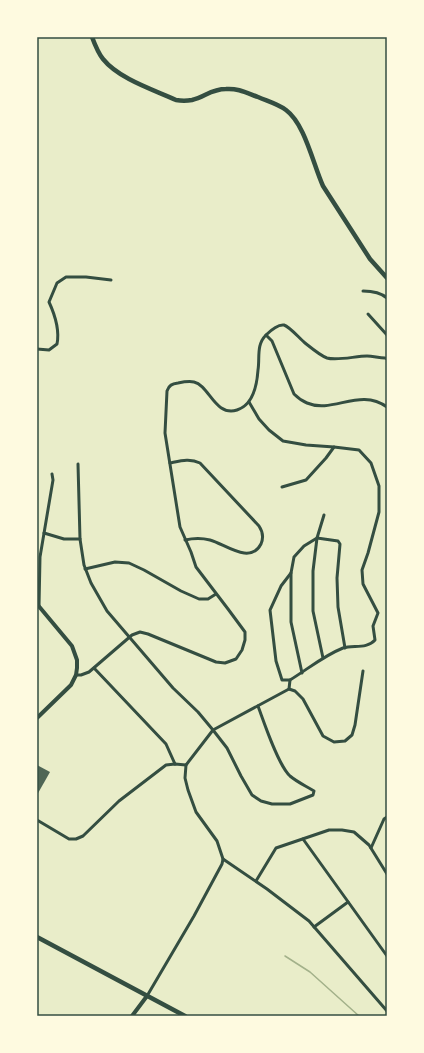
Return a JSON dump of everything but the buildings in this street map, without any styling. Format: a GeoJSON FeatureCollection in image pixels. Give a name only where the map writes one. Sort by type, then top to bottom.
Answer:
{"type":"FeatureCollection","features":[{"type":"Feature","properties":{"kind":"main road"},"geometry":{"type":"LineString","coordinates":[[92,37],[103,59],[115,70],[125,77],[176,100],[191,100],[215,90],[226,88],[237,89],[279,105],[287,110],[301,129],[323,186],[370,259],[387,278]]}},
{"type":"Feature","properties":{"kind":"main road"},"geometry":{"type":"LineString","coordinates":[[37,937],[185,1016]]}},
{"type":"Feature","properties":{"kind":"street"},"geometry":{"type":"LineString","coordinates":[[37,349],[49,350],[57,344],[59,336],[55,316],[49,302],[57,283],[66,277],[86,277],[111,280]]}},
{"type":"Feature","properties":{"kind":"street"},"geometry":{"type":"LineString","coordinates":[[363,291],[380,293],[387,298]]}},
{"type":"Feature","properties":{"kind":"street"},"geometry":{"type":"LineString","coordinates":[[368,314],[387,335]]}},
{"type":"Feature","properties":{"kind":"street"},"geometry":{"type":"LineString","coordinates":[[76,675],[85,674],[94,668],[128,637],[136,633],[144,633],[216,662],[225,663],[236,659],[242,650],[245,640],[245,632],[196,567],[180,527],[165,434],[167,391],[171,385],[190,382],[196,383],[201,386],[221,408],[229,411],[238,410],[249,402],[255,391],[259,369],[259,350],[261,340],[276,327],[283,325],[288,327],[305,343],[327,358],[367,356],[385,358],[387,360]]}},
{"type":"Feature","properties":{"kind":"street"},"geometry":{"type":"LineString","coordinates":[[266,335],[272,341],[294,394],[300,400],[307,404],[323,406],[368,399],[375,400],[387,407]]}},
{"type":"Feature","properties":{"kind":"street"},"geometry":{"type":"LineString","coordinates":[[249,402],[264,425],[283,440],[306,445],[359,450],[371,463],[379,486],[379,512],[362,570],[363,584],[378,613],[373,626],[376,640],[368,645],[344,648],[323,658],[290,680],[282,680],[276,661],[270,610],[281,586],[291,573]]}},
{"type":"Feature","properties":{"kind":"street"},"geometry":{"type":"LineString","coordinates":[[282,487],[306,480],[334,447]]}},
{"type":"Feature","properties":{"kind":"street"},"geometry":{"type":"LineString","coordinates":[[170,463],[192,460],[203,466],[260,526],[262,533],[262,542],[257,549],[250,553],[238,552],[212,541],[194,538],[185,540]]}},
{"type":"Feature","properties":{"kind":"street"},"geometry":{"type":"LineString","coordinates":[[78,464],[80,540],[84,565],[106,611],[173,688],[198,712],[227,748],[252,795],[261,801],[272,804],[290,804],[313,795],[314,791],[290,776],[284,768],[258,706]]}},
{"type":"Feature","properties":{"kind":"street"},"geometry":{"type":"LineString","coordinates":[[37,718],[72,685],[76,675],[77,660],[72,646],[38,605],[40,556],[52,474]]}},
{"type":"Feature","properties":{"kind":"street"},"geometry":{"type":"LineString","coordinates":[[323,658],[314,611],[313,571],[317,538],[324,515]]}},
{"type":"Feature","properties":{"kind":"street"},"geometry":{"type":"LineString","coordinates":[[44,533],[64,539],[80,540]]}},
{"type":"Feature","properties":{"kind":"street"},"geometry":{"type":"LineString","coordinates":[[302,673],[291,622],[291,573],[294,556],[304,546],[317,538],[338,541],[340,544],[337,578],[338,607],[344,648]]}},
{"type":"Feature","properties":{"kind":"street"},"geometry":{"type":"LineString","coordinates":[[85,568],[115,562],[130,563],[181,591],[199,599],[208,599],[216,594]]}},
{"type":"Feature","properties":{"kind":"street"},"geometry":{"type":"LineString","coordinates":[[94,668],[166,744],[175,764]]}},
{"type":"Feature","properties":{"kind":"street"},"geometry":{"type":"LineString","coordinates":[[132,1016],[147,996],[194,916],[222,864],[223,859],[217,841],[203,823],[193,804],[185,778],[186,765],[212,730],[289,689],[295,691],[303,700],[323,736],[334,742],[345,741],[352,735],[355,725],[363,671]]}},
{"type":"Feature","properties":{"kind":"street"},"geometry":{"type":"LineString","coordinates":[[289,689],[290,680]]}},
{"type":"Feature","properties":{"kind":"street"},"geometry":{"type":"LineString","coordinates":[[37,820],[69,839],[76,839],[83,836],[119,801],[166,765],[186,765]]}},
{"type":"Feature","properties":{"kind":"street"},"geometry":{"type":"LineString","coordinates":[[370,848],[384,819],[387,817]]}},
{"type":"Feature","properties":{"kind":"street"},"geometry":{"type":"LineString","coordinates":[[256,881],[276,848],[330,830],[354,832],[369,845],[387,874]]}},
{"type":"Feature","properties":{"kind":"street"},"geometry":{"type":"LineString","coordinates":[[303,839],[387,956]]}},
{"type":"Feature","properties":{"kind":"street"},"geometry":{"type":"LineString","coordinates":[[223,859],[256,881],[308,921],[387,1011]]}},
{"type":"Feature","properties":{"kind":"street"},"geometry":{"type":"LineString","coordinates":[[314,928],[348,902]]}},
{"type":"Feature","properties":{"kind":"waterway"},"geometry":{"type":"LineString","coordinates":[[285,956],[310,972],[359,1016]]}}]}
